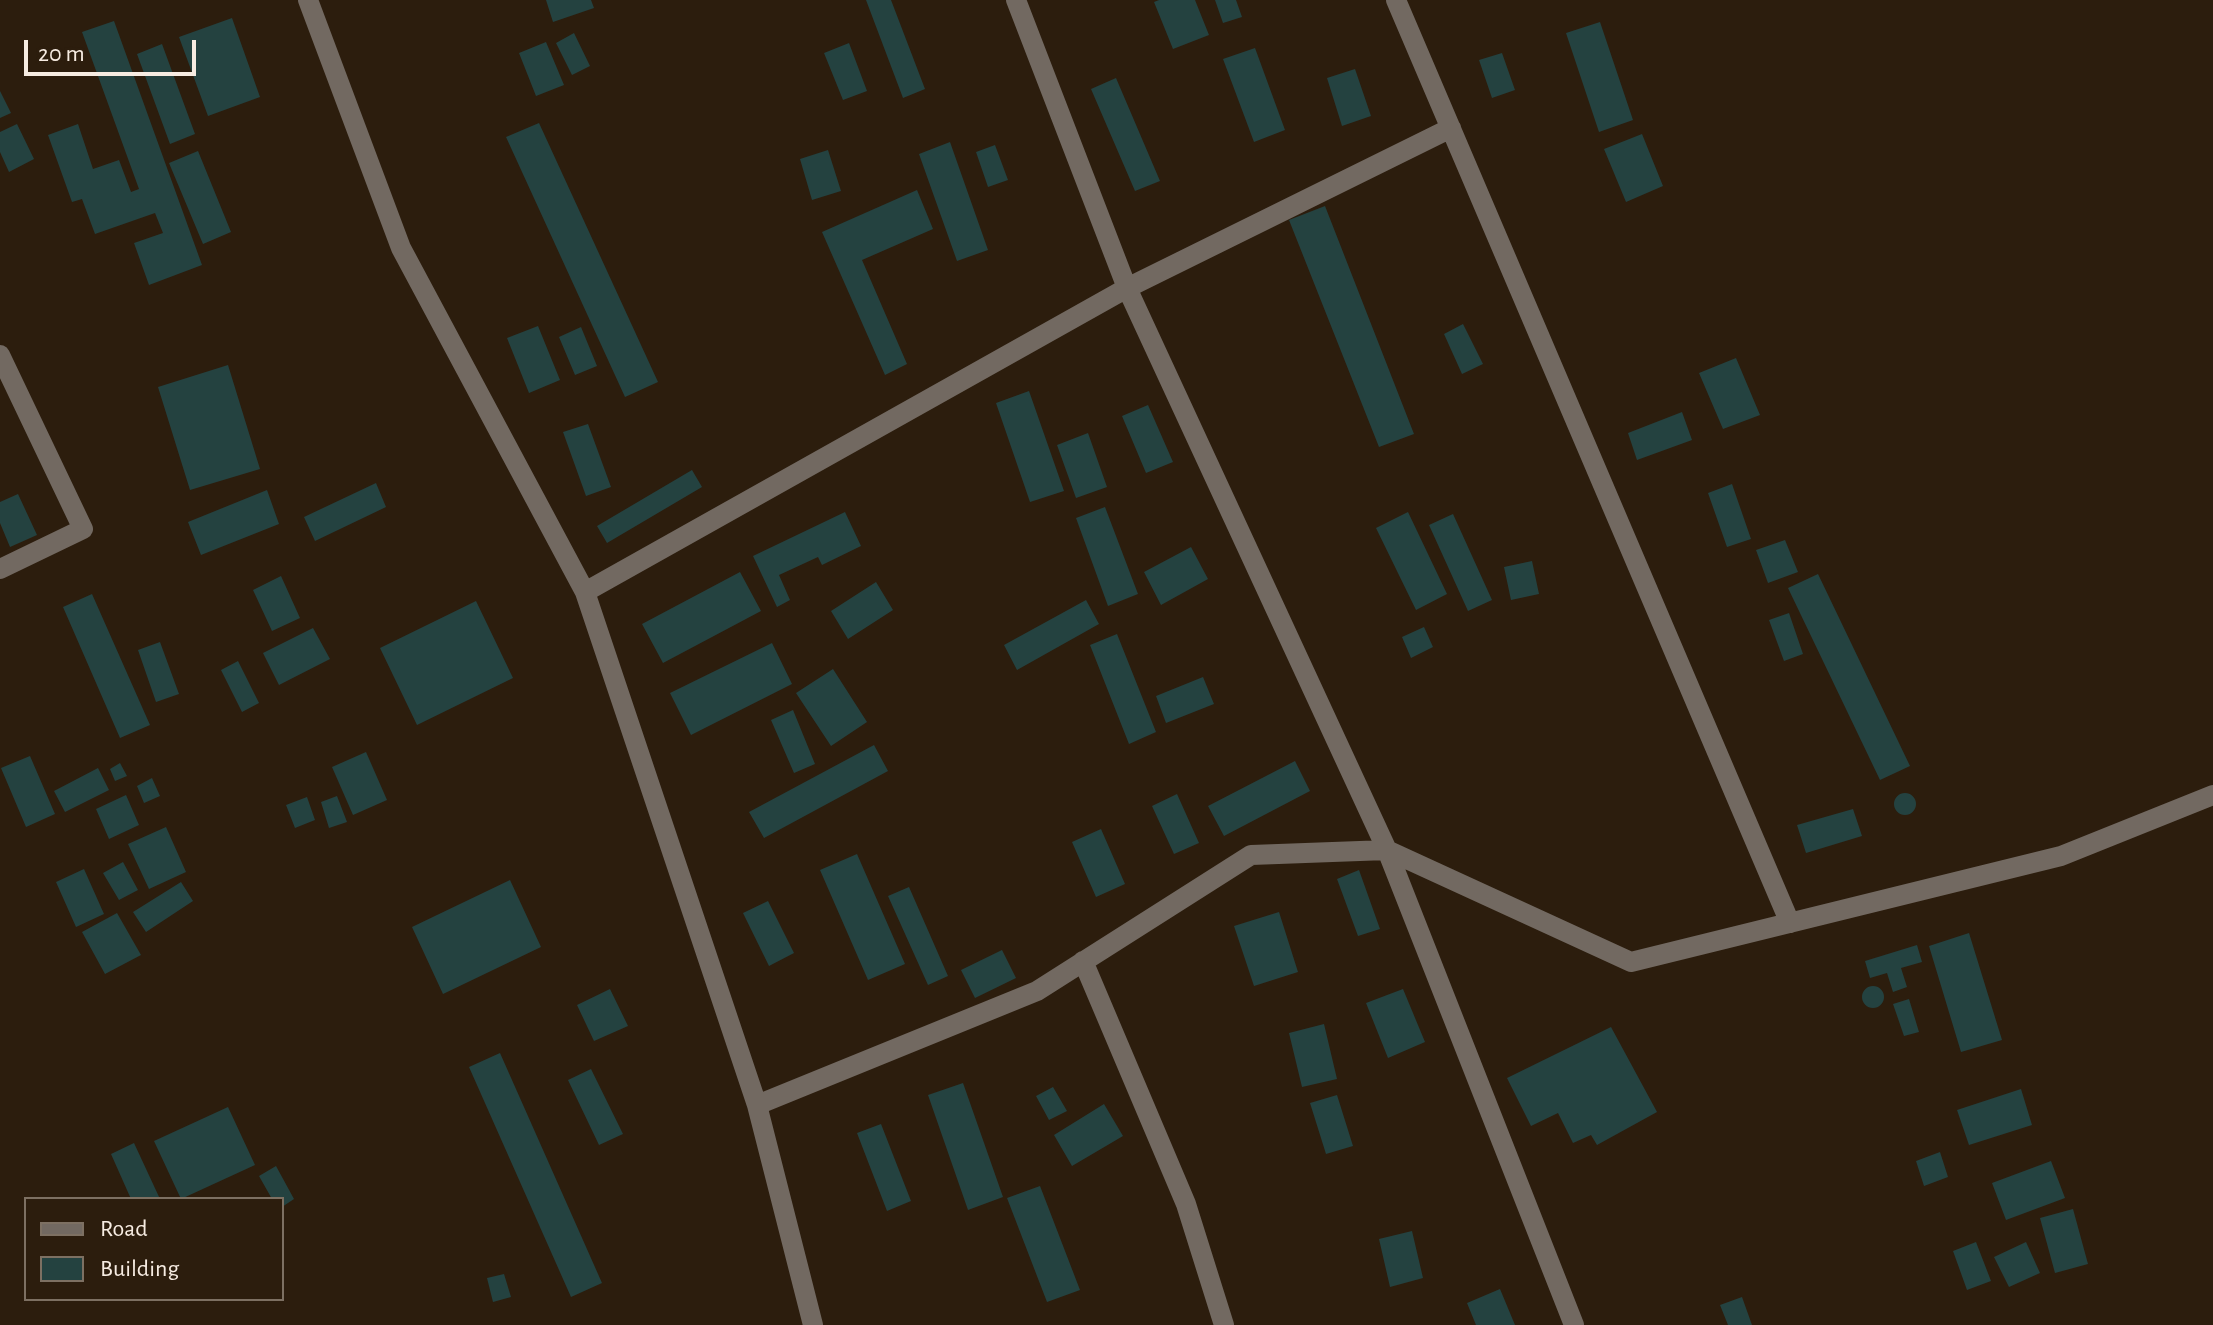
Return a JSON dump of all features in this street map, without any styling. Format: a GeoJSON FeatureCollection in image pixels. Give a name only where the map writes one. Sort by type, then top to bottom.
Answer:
{"type":"FeatureCollection","features":[{"type":"Feature","properties":{"kind":"street"},"geometry":{"type":"LineString","coordinates":[[308,0],[401,248],[585,592],[757,1105],[813,1325]]}},
{"type":"Feature","properties":{"kind":"street"},"geometry":{"type":"LineString","coordinates":[[1016,0],[1127,288],[1387,850],[1574,1325]]}},
{"type":"Feature","properties":{"kind":"street"},"geometry":{"type":"LineString","coordinates":[[1396,0],[1790,923]]}},
{"type":"Feature","properties":{"kind":"street"},"geometry":{"type":"LineString","coordinates":[[585,592],[1127,288],[1451,128]]}},
{"type":"Feature","properties":{"kind":"street"},"geometry":{"type":"LineString","coordinates":[[0,355],[83,529],[0,569]]}},
{"type":"Feature","properties":{"kind":"street"},"geometry":{"type":"LineString","coordinates":[[757,1105],[1037,991],[1251,855],[1387,850],[1631,962],[2061,856],[2213,795]]}},
{"type":"Feature","properties":{"kind":"street"},"geometry":{"type":"LineString","coordinates":[[1083,961],[1186,1204],[1224,1325]]}},
{"type":"Feature","properties":{"kind":"building"},"geometry":{"type":"Polygon","coordinates":[[[546,0],[591,0],[594,8],[553,22],[546,0]]]}},
{"type":"Feature","properties":{"kind":"building"},"geometry":{"type":"Polygon","coordinates":[[[866,0],[891,0],[925,89],[903,98],[866,0]]]}},
{"type":"Feature","properties":{"kind":"building"},"geometry":{"type":"Polygon","coordinates":[[[1195,0],[1209,35],[1173,49],[1154,2],[1195,0]]]}},
{"type":"Feature","properties":{"kind":"building"},"geometry":{"type":"Polygon","coordinates":[[[1215,0],[1236,0],[1242,17],[1223,23],[1215,0]]]}},
{"type":"Feature","properties":{"kind":"building"},"geometry":{"type":"Polygon","coordinates":[[[232,18],[260,97],[208,116],[179,37],[232,18]]]}},
{"type":"Feature","properties":{"kind":"building"},"geometry":{"type":"Polygon","coordinates":[[[114,21],[202,265],[149,285],[134,243],[163,233],[155,213],[95,234],[82,199],[72,202],[48,135],[78,124],[93,169],[119,160],[131,192],[139,189],[82,32],[114,21]]]}},
{"type":"Feature","properties":{"kind":"building"},"geometry":{"type":"Polygon","coordinates":[[[1600,22],[1633,120],[1599,132],[1566,33],[1600,22]]]}},
{"type":"Feature","properties":{"kind":"building"},"geometry":{"type":"Polygon","coordinates":[[[574,33],[590,66],[572,75],[556,43],[574,33]]]}},
{"type":"Feature","properties":{"kind":"building"},"geometry":{"type":"Polygon","coordinates":[[[546,42],[564,85],[536,96],[519,53],[546,42]]]}},
{"type":"Feature","properties":{"kind":"building"},"geometry":{"type":"Polygon","coordinates":[[[849,43],[867,91],[843,100],[824,53],[849,43]]]}},
{"type":"Feature","properties":{"kind":"building"},"geometry":{"type":"Polygon","coordinates":[[[162,44],[195,134],[170,144],[137,54],[162,44]]]}},
{"type":"Feature","properties":{"kind":"building"},"geometry":{"type":"Polygon","coordinates":[[[1255,48],[1285,130],[1254,142],[1223,59],[1255,48]]]}},
{"type":"Feature","properties":{"kind":"building"},"geometry":{"type":"Polygon","coordinates":[[[1502,53],[1515,90],[1492,98],[1479,60],[1502,53]]]}},
{"type":"Feature","properties":{"kind":"building"},"geometry":{"type":"Polygon","coordinates":[[[1355,69],[1371,116],[1342,126],[1327,78],[1355,69]]]}},
{"type":"Feature","properties":{"kind":"building"},"geometry":{"type":"Polygon","coordinates":[[[1116,78],[1160,181],[1135,191],[1091,89],[1116,78]]]}},
{"type":"Feature","properties":{"kind":"building"},"geometry":{"type":"Polygon","coordinates":[[[0,91],[11,113],[0,118],[0,91]]]}},
{"type":"Feature","properties":{"kind":"building"},"geometry":{"type":"Polygon","coordinates":[[[539,123],[658,382],[625,397],[506,137],[539,123]]]}},
{"type":"Feature","properties":{"kind":"building"},"geometry":{"type":"Polygon","coordinates":[[[17,124],[34,159],[9,172],[0,152],[0,132],[17,124]]]}},
{"type":"Feature","properties":{"kind":"building"},"geometry":{"type":"Polygon","coordinates":[[[1642,134],[1663,186],[1626,202],[1604,149],[1642,134]]]}},
{"type":"Feature","properties":{"kind":"building"},"geometry":{"type":"Polygon","coordinates":[[[950,142],[988,250],[957,261],[919,154],[950,142]]]}},
{"type":"Feature","properties":{"kind":"building"},"geometry":{"type":"Polygon","coordinates":[[[995,145],[1008,180],[988,187],[976,152],[995,145]]]}},
{"type":"Feature","properties":{"kind":"building"},"geometry":{"type":"Polygon","coordinates":[[[828,150],[841,191],[812,200],[800,159],[828,150]]]}},
{"type":"Feature","properties":{"kind":"building"},"geometry":{"type":"Polygon","coordinates":[[[198,151],[231,232],[203,244],[169,163],[198,151]]]}},
{"type":"Feature","properties":{"kind":"building"},"geometry":{"type":"Polygon","coordinates":[[[917,190],[933,229],[862,260],[907,364],[885,375],[822,232],[917,190]]]}},
{"type":"Feature","properties":{"kind":"building"},"geometry":{"type":"Polygon","coordinates":[[[1325,206],[1414,434],[1379,447],[1289,220],[1325,206]]]}},
{"type":"Feature","properties":{"kind":"building"},"geometry":{"type":"Polygon","coordinates":[[[1463,324],[1483,364],[1462,374],[1444,334],[1463,324]]]}},
{"type":"Feature","properties":{"kind":"building"},"geometry":{"type":"Polygon","coordinates":[[[538,326],[560,380],[529,393],[507,338],[538,326]]]}},
{"type":"Feature","properties":{"kind":"building"},"geometry":{"type":"Polygon","coordinates":[[[581,327],[597,366],[575,375],[559,337],[581,327]]]}},
{"type":"Feature","properties":{"kind":"building"},"geometry":{"type":"Polygon","coordinates":[[[1736,358],[1760,415],[1723,429],[1699,373],[1736,358]]]}},
{"type":"Feature","properties":{"kind":"building"},"geometry":{"type":"Polygon","coordinates":[[[228,365],[260,469],[190,490],[158,387],[228,365]]]}},
{"type":"Feature","properties":{"kind":"building"},"geometry":{"type":"Polygon","coordinates":[[[1029,391],[1064,491],[1030,502],[996,403],[1029,391]]]}},
{"type":"Feature","properties":{"kind":"building"},"geometry":{"type":"Polygon","coordinates":[[[1148,405],[1173,462],[1146,473],[1122,416],[1148,405]]]}},
{"type":"Feature","properties":{"kind":"building"},"geometry":{"type":"Polygon","coordinates":[[[1682,412],[1692,440],[1637,460],[1628,433],[1682,412]]]}},
{"type":"Feature","properties":{"kind":"building"},"geometry":{"type":"Polygon","coordinates":[[[588,424],[611,487],[586,496],[563,432],[588,424]]]}},
{"type":"Feature","properties":{"kind":"building"},"geometry":{"type":"Polygon","coordinates":[[[1088,433],[1107,487],[1076,498],[1057,445],[1088,433]]]}},
{"type":"Feature","properties":{"kind":"building"},"geometry":{"type":"Polygon","coordinates":[[[692,470],[702,487],[607,543],[597,526],[692,470]]]}},
{"type":"Feature","properties":{"kind":"building"},"geometry":{"type":"Polygon","coordinates":[[[376,483],[386,507],[315,541],[304,517],[376,483]]]}},
{"type":"Feature","properties":{"kind":"building"},"geometry":{"type":"Polygon","coordinates":[[[1732,484],[1751,539],[1727,547],[1708,493],[1732,484]]]}},
{"type":"Feature","properties":{"kind":"building"},"geometry":{"type":"Polygon","coordinates":[[[267,490],[279,524],[201,555],[188,522],[267,490]]]}},
{"type":"Feature","properties":{"kind":"building"},"geometry":{"type":"Polygon","coordinates":[[[18,494],[37,535],[10,547],[0,523],[0,502],[18,494]]]}},
{"type":"Feature","properties":{"kind":"building"},"geometry":{"type":"Polygon","coordinates":[[[1105,507],[1138,594],[1108,606],[1076,518],[1105,507]]]}},
{"type":"Feature","properties":{"kind":"building"},"geometry":{"type":"Polygon","coordinates":[[[845,512],[861,546],[822,565],[818,557],[779,575],[790,600],[777,607],[753,556],[845,512]]]}},
{"type":"Feature","properties":{"kind":"building"},"geometry":{"type":"Polygon","coordinates":[[[1408,512],[1447,594],[1416,610],[1376,528],[1408,512]]]}},
{"type":"Feature","properties":{"kind":"building"},"geometry":{"type":"Polygon","coordinates":[[[1453,514],[1492,600],[1468,611],[1429,525],[1453,514]]]}},
{"type":"Feature","properties":{"kind":"building"},"geometry":{"type":"Polygon","coordinates":[[[1785,540],[1798,572],[1768,583],[1756,550],[1785,540]]]}},
{"type":"Feature","properties":{"kind":"building"},"geometry":{"type":"Polygon","coordinates":[[[1191,547],[1208,579],[1161,605],[1144,572],[1191,547]]]}},
{"type":"Feature","properties":{"kind":"building"},"geometry":{"type":"Polygon","coordinates":[[[1532,561],[1539,594],[1511,600],[1504,567],[1532,561]]]}},
{"type":"Feature","properties":{"kind":"building"},"geometry":{"type":"Polygon","coordinates":[[[740,572],[761,611],[663,663],[642,624],[740,572]]]}},
{"type":"Feature","properties":{"kind":"building"},"geometry":{"type":"Polygon","coordinates":[[[1818,574],[1910,766],[1880,780],[1788,588],[1818,574]]]}},
{"type":"Feature","properties":{"kind":"building"},"geometry":{"type":"Polygon","coordinates":[[[281,576],[300,618],[272,631],[253,590],[281,576]]]}},
{"type":"Feature","properties":{"kind":"building"},"geometry":{"type":"Polygon","coordinates":[[[876,582],[893,610],[848,639],[831,611],[876,582]]]}},
{"type":"Feature","properties":{"kind":"building"},"geometry":{"type":"Polygon","coordinates":[[[92,594],[150,725],[120,738],[63,607],[92,594]]]}},
{"type":"Feature","properties":{"kind":"building"},"geometry":{"type":"Polygon","coordinates":[[[1086,600],[1099,624],[1017,670],[1004,645],[1086,600]]]}},
{"type":"Feature","properties":{"kind":"building"},"geometry":{"type":"Polygon","coordinates":[[[476,601],[513,678],[417,725],[380,648],[476,601]]]}},
{"type":"Feature","properties":{"kind":"building"},"geometry":{"type":"Polygon","coordinates":[[[1789,613],[1803,654],[1784,661],[1769,620],[1789,613]]]}},
{"type":"Feature","properties":{"kind":"building"},"geometry":{"type":"Polygon","coordinates":[[[1424,627],[1433,647],[1411,658],[1402,637],[1424,627]]]}},
{"type":"Feature","properties":{"kind":"building"},"geometry":{"type":"Polygon","coordinates":[[[313,628],[330,659],[279,685],[263,653],[313,628]]]}},
{"type":"Feature","properties":{"kind":"building"},"geometry":{"type":"Polygon","coordinates":[[[1117,634],[1156,732],[1129,744],[1090,645],[1117,634]]]}},
{"type":"Feature","properties":{"kind":"building"},"geometry":{"type":"Polygon","coordinates":[[[160,642],[179,694],[156,702],[138,650],[160,642]]]}},
{"type":"Feature","properties":{"kind":"building"},"geometry":{"type":"Polygon","coordinates":[[[772,643],[792,684],[691,735],[670,693],[772,643]]]}},
{"type":"Feature","properties":{"kind":"building"},"geometry":{"type":"Polygon","coordinates":[[[238,661],[259,703],[242,712],[221,670],[238,661]]]}},
{"type":"Feature","properties":{"kind":"building"},"geometry":{"type":"Polygon","coordinates":[[[833,669],[867,722],[831,746],[796,693],[833,669]]]}},
{"type":"Feature","properties":{"kind":"building"},"geometry":{"type":"Polygon","coordinates":[[[1203,677],[1214,704],[1166,723],[1156,696],[1203,677]]]}},
{"type":"Feature","properties":{"kind":"building"},"geometry":{"type":"Polygon","coordinates":[[[793,710],[815,764],[794,773],[771,720],[793,710]]]}},
{"type":"Feature","properties":{"kind":"building"},"geometry":{"type":"Polygon","coordinates":[[[874,745],[888,771],[764,838],[749,812],[874,745]]]}},
{"type":"Feature","properties":{"kind":"building"},"geometry":{"type":"Polygon","coordinates":[[[366,752],[387,800],[353,815],[332,767],[366,752]]]}},
{"type":"Feature","properties":{"kind":"building"},"geometry":{"type":"Polygon","coordinates":[[[30,756],[55,814],[26,827],[1,768],[30,756]]]}},
{"type":"Feature","properties":{"kind":"building"},"geometry":{"type":"Polygon","coordinates":[[[1295,761],[1310,791],[1224,836],[1208,806],[1295,761]]]}},
{"type":"Feature","properties":{"kind":"building"},"geometry":{"type":"Polygon","coordinates":[[[120,763],[127,776],[115,781],[110,769],[120,763]]]}},
{"type":"Feature","properties":{"kind":"building"},"geometry":{"type":"Polygon","coordinates":[[[98,768],[109,790],[65,812],[54,791],[98,768]]]}},
{"type":"Feature","properties":{"kind":"building"},"geometry":{"type":"Polygon","coordinates":[[[152,778],[160,796],[144,803],[137,786],[152,778]]]}},
{"type":"Feature","properties":{"kind":"building"},"geometry":{"type":"Polygon","coordinates":[[[1905,793],[1913,796],[1916,804],[1913,812],[1905,815],[1897,812],[1894,804],[1897,796],[1905,793]]]}},
{"type":"Feature","properties":{"kind":"building"},"geometry":{"type":"Polygon","coordinates":[[[1177,794],[1199,843],[1174,854],[1152,806],[1177,794]]]}},
{"type":"Feature","properties":{"kind":"building"},"geometry":{"type":"Polygon","coordinates":[[[126,795],[139,825],[109,839],[96,809],[126,795]]]}},
{"type":"Feature","properties":{"kind":"building"},"geometry":{"type":"Polygon","coordinates":[[[337,796],[347,822],[329,828],[321,802],[337,796]]]}},
{"type":"Feature","properties":{"kind":"building"},"geometry":{"type":"Polygon","coordinates":[[[307,797],[315,820],[295,828],[286,805],[307,797]]]}},
{"type":"Feature","properties":{"kind":"building"},"geometry":{"type":"Polygon","coordinates":[[[1853,809],[1862,836],[1806,853],[1797,825],[1853,809]]]}},
{"type":"Feature","properties":{"kind":"building"},"geometry":{"type":"Polygon","coordinates":[[[166,827],[186,872],[149,889],[128,844],[166,827]]]}},
{"type":"Feature","properties":{"kind":"building"},"geometry":{"type":"Polygon","coordinates":[[[1101,829],[1125,884],[1096,897],[1072,842],[1101,829]]]}},
{"type":"Feature","properties":{"kind":"building"},"geometry":{"type":"Polygon","coordinates":[[[857,854],[905,964],[868,980],[820,870],[857,854]]]}},
{"type":"Feature","properties":{"kind":"building"},"geometry":{"type":"Polygon","coordinates":[[[123,862],[138,890],[119,900],[103,873],[123,862]]]}},
{"type":"Feature","properties":{"kind":"building"},"geometry":{"type":"Polygon","coordinates":[[[84,869],[104,914],[76,927],[56,882],[84,869]]]}},
{"type":"Feature","properties":{"kind":"building"},"geometry":{"type":"Polygon","coordinates":[[[1359,870],[1380,929],[1358,936],[1337,879],[1359,870]]]}},
{"type":"Feature","properties":{"kind":"building"},"geometry":{"type":"Polygon","coordinates":[[[510,880],[541,947],[443,994],[412,927],[510,880]]]}},
{"type":"Feature","properties":{"kind":"building"},"geometry":{"type":"Polygon","coordinates":[[[181,882],[193,901],[146,932],[133,912],[181,882]]]}},
{"type":"Feature","properties":{"kind":"building"},"geometry":{"type":"Polygon","coordinates":[[[909,887],[948,976],[928,985],[888,896],[909,887]]]}},
{"type":"Feature","properties":{"kind":"building"},"geometry":{"type":"Polygon","coordinates":[[[768,901],[794,953],[769,966],[743,913],[768,901]]]}},
{"type":"Feature","properties":{"kind":"building"},"geometry":{"type":"Polygon","coordinates":[[[1279,912],[1298,972],[1254,986],[1234,926],[1279,912]]]}},
{"type":"Feature","properties":{"kind":"building"},"geometry":{"type":"Polygon","coordinates":[[[117,913],[141,955],[105,974],[82,932],[117,913]]]}},
{"type":"Feature","properties":{"kind":"building"},"geometry":{"type":"Polygon","coordinates":[[[1969,933],[2002,1040],[1961,1052],[1929,946],[1969,933]]]}},
{"type":"Feature","properties":{"kind":"building"},"geometry":{"type":"Polygon","coordinates":[[[1917,945],[1922,962],[1901,968],[1907,987],[1893,992],[1887,973],[1870,978],[1865,961],[1917,945]]]}},
{"type":"Feature","properties":{"kind":"building"},"geometry":{"type":"Polygon","coordinates":[[[1002,950],[1016,978],[975,998],[961,970],[1002,950]]]}},
{"type":"Feature","properties":{"kind":"building"},"geometry":{"type":"Polygon","coordinates":[[[1869,986],[1877,986],[1884,997],[1877,1008],[1869,1008],[1862,1001],[1862,993],[1869,986]]]}},
{"type":"Feature","properties":{"kind":"building"},"geometry":{"type":"Polygon","coordinates":[[[610,989],[628,1026],[594,1041],[577,1005],[610,989]]]}},
{"type":"Feature","properties":{"kind":"building"},"geometry":{"type":"Polygon","coordinates":[[[1403,989],[1425,1042],[1388,1058],[1366,1003],[1403,989]]]}},
{"type":"Feature","properties":{"kind":"building"},"geometry":{"type":"Polygon","coordinates":[[[1909,999],[1919,1032],[1904,1036],[1893,1004],[1909,999]]]}},
{"type":"Feature","properties":{"kind":"building"},"geometry":{"type":"Polygon","coordinates":[[[1324,1024],[1337,1079],[1302,1087],[1289,1033],[1324,1024]]]}},
{"type":"Feature","properties":{"kind":"building"},"geometry":{"type":"Polygon","coordinates":[[[1611,1027],[1657,1112],[1597,1145],[1591,1135],[1573,1143],[1558,1113],[1531,1126],[1507,1078],[1611,1027]]]}},
{"type":"Feature","properties":{"kind":"building"},"geometry":{"type":"Polygon","coordinates":[[[500,1053],[602,1283],[571,1297],[469,1067],[500,1053]]]}},
{"type":"Feature","properties":{"kind":"building"},"geometry":{"type":"Polygon","coordinates":[[[591,1069],[623,1134],[599,1145],[568,1080],[591,1069]]]}},
{"type":"Feature","properties":{"kind":"building"},"geometry":{"type":"Polygon","coordinates":[[[963,1083],[1003,1197],[968,1210],[928,1095],[963,1083]]]}},
{"type":"Feature","properties":{"kind":"building"},"geometry":{"type":"Polygon","coordinates":[[[1053,1087],[1067,1111],[1049,1120],[1036,1096],[1053,1087]]]}},
{"type":"Feature","properties":{"kind":"building"},"geometry":{"type":"Polygon","coordinates":[[[2021,1089],[2032,1125],[1969,1145],[1957,1110],[2021,1089]]]}},
{"type":"Feature","properties":{"kind":"building"},"geometry":{"type":"Polygon","coordinates":[[[1337,1095],[1353,1146],[1326,1154],[1310,1103],[1337,1095]]]}},
{"type":"Feature","properties":{"kind":"building"},"geometry":{"type":"Polygon","coordinates":[[[1104,1104],[1123,1136],[1072,1166],[1054,1135],[1104,1104]]]}},
{"type":"Feature","properties":{"kind":"building"},"geometry":{"type":"Polygon","coordinates":[[[228,1107],[255,1165],[180,1197],[154,1141],[228,1107]]]}},
{"type":"Feature","properties":{"kind":"building"},"geometry":{"type":"Polygon","coordinates":[[[881,1124],[911,1201],[887,1211],[857,1133],[881,1124]]]}},
{"type":"Feature","properties":{"kind":"building"},"geometry":{"type":"Polygon","coordinates":[[[134,1143],[159,1197],[130,1197],[111,1154],[134,1143]]]}},
{"type":"Feature","properties":{"kind":"building"},"geometry":{"type":"Polygon","coordinates":[[[1940,1152],[1948,1177],[1924,1186],[1916,1161],[1940,1152]]]}},
{"type":"Feature","properties":{"kind":"building"},"geometry":{"type":"Polygon","coordinates":[[[2051,1161],[2065,1198],[2006,1220],[1992,1183],[2051,1161]]]}},
{"type":"Feature","properties":{"kind":"building"},"geometry":{"type":"Polygon","coordinates":[[[276,1166],[294,1199],[284,1206],[284,1197],[271,1197],[259,1176],[276,1166]]]}},
{"type":"Feature","properties":{"kind":"building"},"geometry":{"type":"Polygon","coordinates":[[[1040,1186],[1080,1290],[1047,1302],[1007,1198],[1040,1186]]]}},
{"type":"Feature","properties":{"kind":"building"},"geometry":{"type":"Polygon","coordinates":[[[2073,1209],[2088,1264],[2055,1273],[2040,1218],[2073,1209]]]}},
{"type":"Feature","properties":{"kind":"building"},"geometry":{"type":"Polygon","coordinates":[[[1412,1231],[1423,1278],[1390,1287],[1379,1239],[1412,1231]]]}},
{"type":"Feature","properties":{"kind":"building"},"geometry":{"type":"Polygon","coordinates":[[[1976,1242],[1991,1281],[1967,1290],[1953,1251],[1976,1242]]]}},
{"type":"Feature","properties":{"kind":"building"},"geometry":{"type":"Polygon","coordinates":[[[2026,1242],[2040,1273],[2009,1287],[1994,1257],[2026,1242]]]}},
{"type":"Feature","properties":{"kind":"building"},"geometry":{"type":"Polygon","coordinates":[[[504,1274],[511,1297],[493,1302],[487,1278],[504,1274]]]}},
{"type":"Feature","properties":{"kind":"building"},"geometry":{"type":"Polygon","coordinates":[[[1500,1289],[1515,1325],[1476,1325],[1467,1303],[1500,1289]]]}},
{"type":"Feature","properties":{"kind":"building"},"geometry":{"type":"Polygon","coordinates":[[[1742,1297],[1752,1325],[1728,1325],[1720,1305],[1742,1297]]]}}]}
